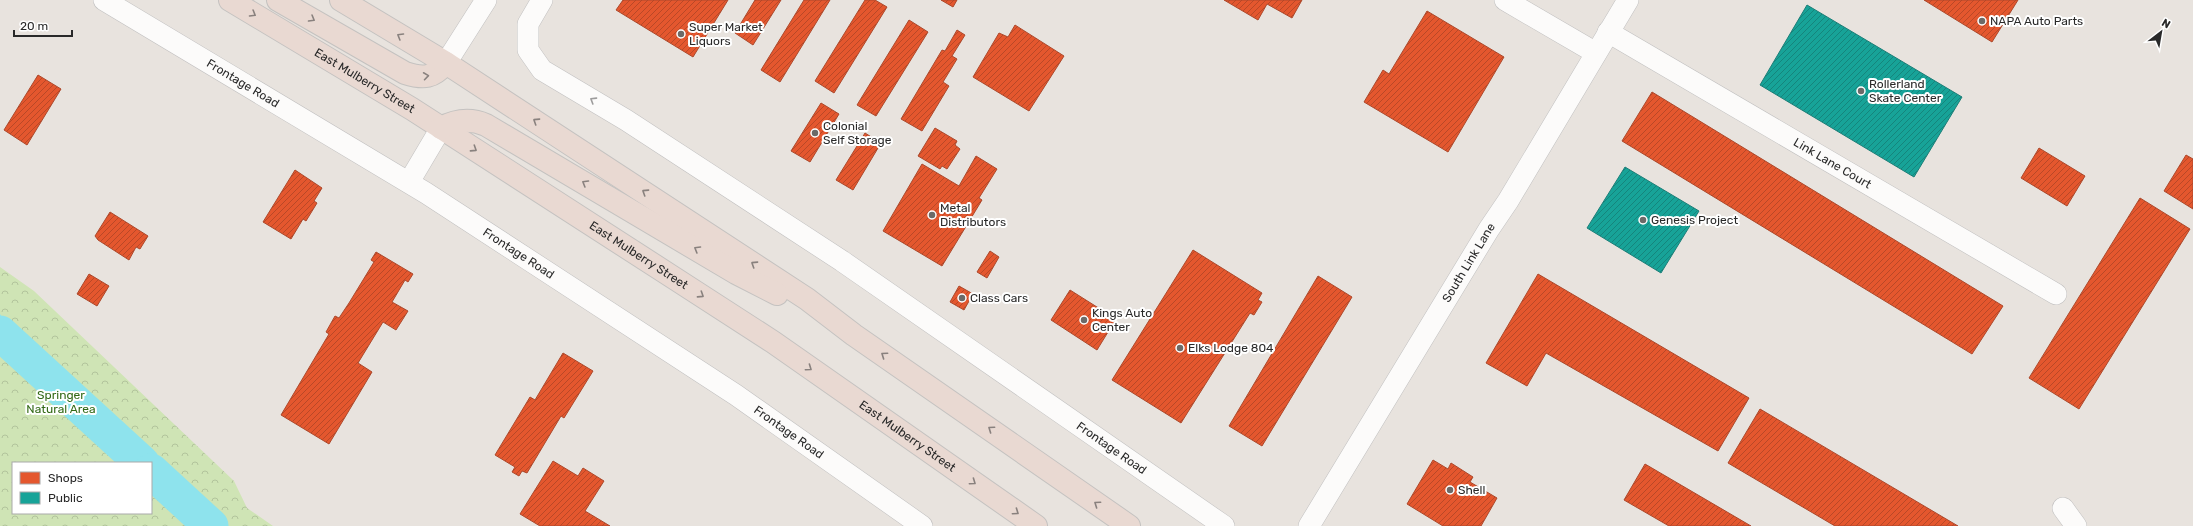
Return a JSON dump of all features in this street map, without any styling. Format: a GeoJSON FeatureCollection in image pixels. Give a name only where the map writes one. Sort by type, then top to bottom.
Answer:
{"type":"FeatureCollection","features":[{"type":"Feature","properties":{"kind":"highway","name":"East Mulberry Street"},"geometry":{"type":"LineString","coordinates":[[230,0],[441,128],[773,342],[1036,526]]}},
{"type":"Feature","properties":{"kind":"highway"},"geometry":{"type":"LineString","coordinates":[[278,0],[405,73],[416,77],[431,76],[438,72],[446,63]]}},
{"type":"Feature","properties":{"kind":"highway"},"geometry":{"type":"LineString","coordinates":[[341,0],[446,63],[807,299],[854,334],[1129,526]]}},
{"type":"Feature","properties":{"kind":"highway"},"geometry":{"type":"LineString","coordinates":[[441,128],[451,123],[466,120],[486,125],[736,273],[854,334]]}},
{"type":"Feature","properties":{"kind":"street","name":"Frontage Road"},"geometry":{"type":"LineString","coordinates":[[104,0],[409,182],[736,395],[922,526]]}},
{"type":"Feature","properties":{"kind":"street"},"geometry":{"type":"LineString","coordinates":[[446,63],[486,0]]}},
{"type":"Feature","properties":{"kind":"street","name":"Frontage Road"},"geometry":{"type":"LineString","coordinates":[[542,0],[528,24],[528,50],[542,70],[626,120],[842,261],[1224,526]]}},
{"type":"Feature","properties":{"kind":"street"},"geometry":{"type":"LineString","coordinates":[[1505,0],[1596,53]]}},
{"type":"Feature","properties":{"kind":"street","name":"South Link Lane"},"geometry":{"type":"LineString","coordinates":[[1309,526],[1489,229],[1508,201],[1628,0]]}},
{"type":"Feature","properties":{"kind":"street","name":"Link Lane Court"},"geometry":{"type":"LineString","coordinates":[[1608,32],[2056,294]]}},
{"type":"Feature","properties":{"kind":"street"},"geometry":{"type":"LineString","coordinates":[[409,182],[441,128]]}},
{"type":"Feature","properties":{"kind":"street"},"geometry":{"type":"LineString","coordinates":[[2063,508],[2076,526]]}},
{"type":"Feature","properties":{"kind":"green space","name":"Springer Natural Area"},"geometry":{"type":"Polygon","coordinates":[[[0,267],[34,291],[234,481],[247,508],[273,526],[0,526],[0,267]]]}},
{"type":"Feature","properties":{"kind":"water"},"geometry":{"type":"Polygon","coordinates":[[[0,314],[22,352],[0,338],[0,314]]]}},
{"type":"Feature","properties":{"kind":"building: Shops","name":"Super Market Liquors"},"geometry":{"type":"Polygon","coordinates":[[[623,0],[728,0],[693,57],[616,10],[623,0]]]}},
{"type":"Feature","properties":{"kind":"building: Shops"},"geometry":{"type":"Polygon","coordinates":[[[755,0],[781,0],[753,45],[735,33],[755,0]]]}},
{"type":"Feature","properties":{"kind":"building: Shops"},"geometry":{"type":"Polygon","coordinates":[[[804,0],[830,0],[780,82],[761,70],[804,0]]]}},
{"type":"Feature","properties":{"kind":"building: Shops"},"geometry":{"type":"Polygon","coordinates":[[[865,0],[875,0],[887,7],[834,93],[815,81],[865,0]]]}},
{"type":"Feature","properties":{"kind":"building: Shops"},"geometry":{"type":"Polygon","coordinates":[[[941,0],[957,0],[953,7],[941,0]]]}},
{"type":"Feature","properties":{"kind":"building: Shops"},"geometry":{"type":"Polygon","coordinates":[[[1224,0],[1302,0],[1292,18],[1267,4],[1258,20],[1224,0]]]}},
{"type":"Feature","properties":{"kind":"building: Shops","name":"NAPA Auto Parts"},"geometry":{"type":"Polygon","coordinates":[[[1924,0],[2018,0],[1992,42],[1924,0]]]}},
{"type":"Feature","properties":{"kind":"building: Shops"},"geometry":{"type":"Polygon","coordinates":[[[1427,11],[1504,57],[1448,152],[1364,102],[1383,70],[1389,74],[1427,11]]]}},
{"type":"Feature","properties":{"kind":"building: Shops"},"geometry":{"type":"Polygon","coordinates":[[[909,20],[928,32],[876,116],[857,105],[909,20]]]}},
{"type":"Feature","properties":{"kind":"building: Shops"},"geometry":{"type":"Polygon","coordinates":[[[1015,25],[1064,56],[1029,111],[973,77],[999,33],[1008,37],[1015,25]]]}},
{"type":"Feature","properties":{"kind":"building: Shops"},"geometry":{"type":"Polygon","coordinates":[[[957,30],[965,35],[952,56],[957,59],[943,82],[949,86],[922,131],[901,119],[942,50],[945,51],[957,30]]]}},
{"type":"Feature","properties":{"kind":"building: Shops"},"geometry":{"type":"Polygon","coordinates":[[[38,75],[61,89],[27,145],[4,130],[38,75]]]}},
{"type":"Feature","properties":{"kind":"building: Shops"},"geometry":{"type":"Polygon","coordinates":[[[1652,92],[2003,306],[1972,354],[1622,141],[1652,92]]]}},
{"type":"Feature","properties":{"kind":"building: Shops","name":"Colonial Self Storage"},"geometry":{"type":"Polygon","coordinates":[[[821,103],[839,114],[810,162],[791,151],[821,103]]]}},
{"type":"Feature","properties":{"kind":"building: Shops"},"geometry":{"type":"Polygon","coordinates":[[[935,128],[957,141],[955,145],[960,149],[947,169],[942,166],[940,169],[918,156],[935,128]]]}},
{"type":"Feature","properties":{"kind":"building: Shops"},"geometry":{"type":"Polygon","coordinates":[[[865,133],[881,143],[853,190],[836,180],[865,133]]]}},
{"type":"Feature","properties":{"kind":"building: Shops"},"geometry":{"type":"Polygon","coordinates":[[[2039,148],[2085,176],[2067,206],[2021,178],[2039,148]]]}},
{"type":"Feature","properties":{"kind":"building: Shops"},"geometry":{"type":"Polygon","coordinates":[[[2186,155],[2193,159],[2193,209],[2164,191],[2186,155]]]}},
{"type":"Feature","properties":{"kind":"building: Shops","name":"Metal Distributors"},"geometry":{"type":"Polygon","coordinates":[[[976,156],[997,169],[979,198],[982,200],[942,266],[883,231],[922,164],[959,186],[976,156]]]}},
{"type":"Feature","properties":{"kind":"building: Shops"},"geometry":{"type":"Polygon","coordinates":[[[295,170],[322,188],[314,201],[317,203],[306,221],[303,219],[291,239],[263,222],[295,170]]]}},
{"type":"Feature","properties":{"kind":"building: Shops"},"geometry":{"type":"Polygon","coordinates":[[[2140,198],[2190,229],[2079,409],[2029,378],[2140,198]]]}},
{"type":"Feature","properties":{"kind":"building: Shops"},"geometry":{"type":"Polygon","coordinates":[[[110,212],[148,236],[140,249],[136,247],[129,260],[98,240],[95,236],[110,212]]]}},
{"type":"Feature","properties":{"kind":"building: Shops","name":"Elks Lodge 804"},"geometry":{"type":"Polygon","coordinates":[[[1193,250],[1262,293],[1258,300],[1262,302],[1254,315],[1250,313],[1181,423],[1112,380],[1193,250]]]}},
{"type":"Feature","properties":{"kind":"building: Shops"},"geometry":{"type":"Polygon","coordinates":[[[990,251],[999,257],[987,278],[977,272],[990,251]]]}},
{"type":"Feature","properties":{"kind":"building: Shops"},"geometry":{"type":"Polygon","coordinates":[[[376,252],[413,274],[408,282],[405,280],[392,302],[408,311],[396,330],[383,322],[358,363],[372,372],[329,444],[281,415],[329,334],[326,332],[335,316],[339,318],[374,262],[371,260],[376,252]]]}},
{"type":"Feature","properties":{"kind":"building: Shops"},"geometry":{"type":"Polygon","coordinates":[[[89,274],[109,286],[97,306],[77,294],[89,274]]]}},
{"type":"Feature","properties":{"kind":"building: Shops"},"geometry":{"type":"Polygon","coordinates":[[[1538,274],[1749,398],[1718,451],[1546,353],[1527,386],[1486,363],[1538,274]]]}},
{"type":"Feature","properties":{"kind":"building: Shops"},"geometry":{"type":"Polygon","coordinates":[[[1318,276],[1352,297],[1262,446],[1229,426],[1318,276]]]}},
{"type":"Feature","properties":{"kind":"building: Shops","name":"Class Cars"},"geometry":{"type":"Polygon","coordinates":[[[959,286],[973,294],[964,310],[950,302],[959,286]]]}},
{"type":"Feature","properties":{"kind":"building: Shops","name":"Kings Auto Center"},"geometry":{"type":"Polygon","coordinates":[[[1070,290],[1116,319],[1097,350],[1051,320],[1070,290]]]}},
{"type":"Feature","properties":{"kind":"building: Shops"},"geometry":{"type":"Polygon","coordinates":[[[563,353],[593,371],[564,418],[561,416],[527,473],[522,471],[519,476],[512,472],[515,467],[495,455],[530,397],[535,400],[563,353]]]}},
{"type":"Feature","properties":{"kind":"building: Shops"},"geometry":{"type":"Polygon","coordinates":[[[1760,409],[1958,526],[1835,526],[1728,463],[1760,409]]]}},
{"type":"Feature","properties":{"kind":"building: Shops","name":"Shell"},"geometry":{"type":"Polygon","coordinates":[[[1433,460],[1448,469],[1451,463],[1473,477],[1470,482],[1497,498],[1481,526],[1443,526],[1407,504],[1433,460]]]}},
{"type":"Feature","properties":{"kind":"building: Shops"},"geometry":{"type":"Polygon","coordinates":[[[553,461],[578,476],[583,468],[604,481],[585,511],[610,526],[540,526],[520,514],[553,461]]]}},
{"type":"Feature","properties":{"kind":"building: Shops"},"geometry":{"type":"Polygon","coordinates":[[[1645,464],[1751,526],[1669,526],[1624,500],[1645,464]]]}},
{"type":"Feature","properties":{"kind":"building: Public","name":"Rollerland Skate Center"},"geometry":{"type":"Polygon","coordinates":[[[1807,5],[1962,97],[1914,177],[1760,85],[1807,5]]]}},
{"type":"Feature","properties":{"kind":"building: Public","name":"Genesis Project"},"geometry":{"type":"Polygon","coordinates":[[[1625,167],[1699,211],[1661,273],[1587,228],[1625,167]]]}},
{"type":"Feature","properties":{"kind":"waterway"},"geometry":{"type":"LineString","coordinates":[[0,333],[141,462]]}},
{"type":"Feature","properties":{"kind":"waterway"},"geometry":{"type":"LineString","coordinates":[[152,472],[211,526]]}},
{"type":"Feature","properties":{"kind":"place","name":"NAPA Auto Parts"},"geometry":{"type":"Point","coordinates":[1982,21]}},
{"type":"Feature","properties":{"kind":"place","name":"Super Market Liquors"},"geometry":{"type":"Point","coordinates":[681,34]}},
{"type":"Feature","properties":{"kind":"place","name":"Rollerland Skate Center"},"geometry":{"type":"Point","coordinates":[1861,91]}},
{"type":"Feature","properties":{"kind":"place","name":"Colonial Self Storage"},"geometry":{"type":"Point","coordinates":[815,133]}},
{"type":"Feature","properties":{"kind":"place","name":"Metal Distributors"},"geometry":{"type":"Point","coordinates":[932,215]}},
{"type":"Feature","properties":{"kind":"place","name":"Genesis Project"},"geometry":{"type":"Point","coordinates":[1643,220]}},
{"type":"Feature","properties":{"kind":"place","name":"Class Cars"},"geometry":{"type":"Point","coordinates":[962,298]}},
{"type":"Feature","properties":{"kind":"place","name":"Kings Auto Center"},"geometry":{"type":"Point","coordinates":[1084,320]}},
{"type":"Feature","properties":{"kind":"place","name":"Elks Lodge 804"},"geometry":{"type":"Point","coordinates":[1180,348]}},
{"type":"Feature","properties":{"kind":"place","name":"Shell"},"geometry":{"type":"Point","coordinates":[1450,490]}}]}
